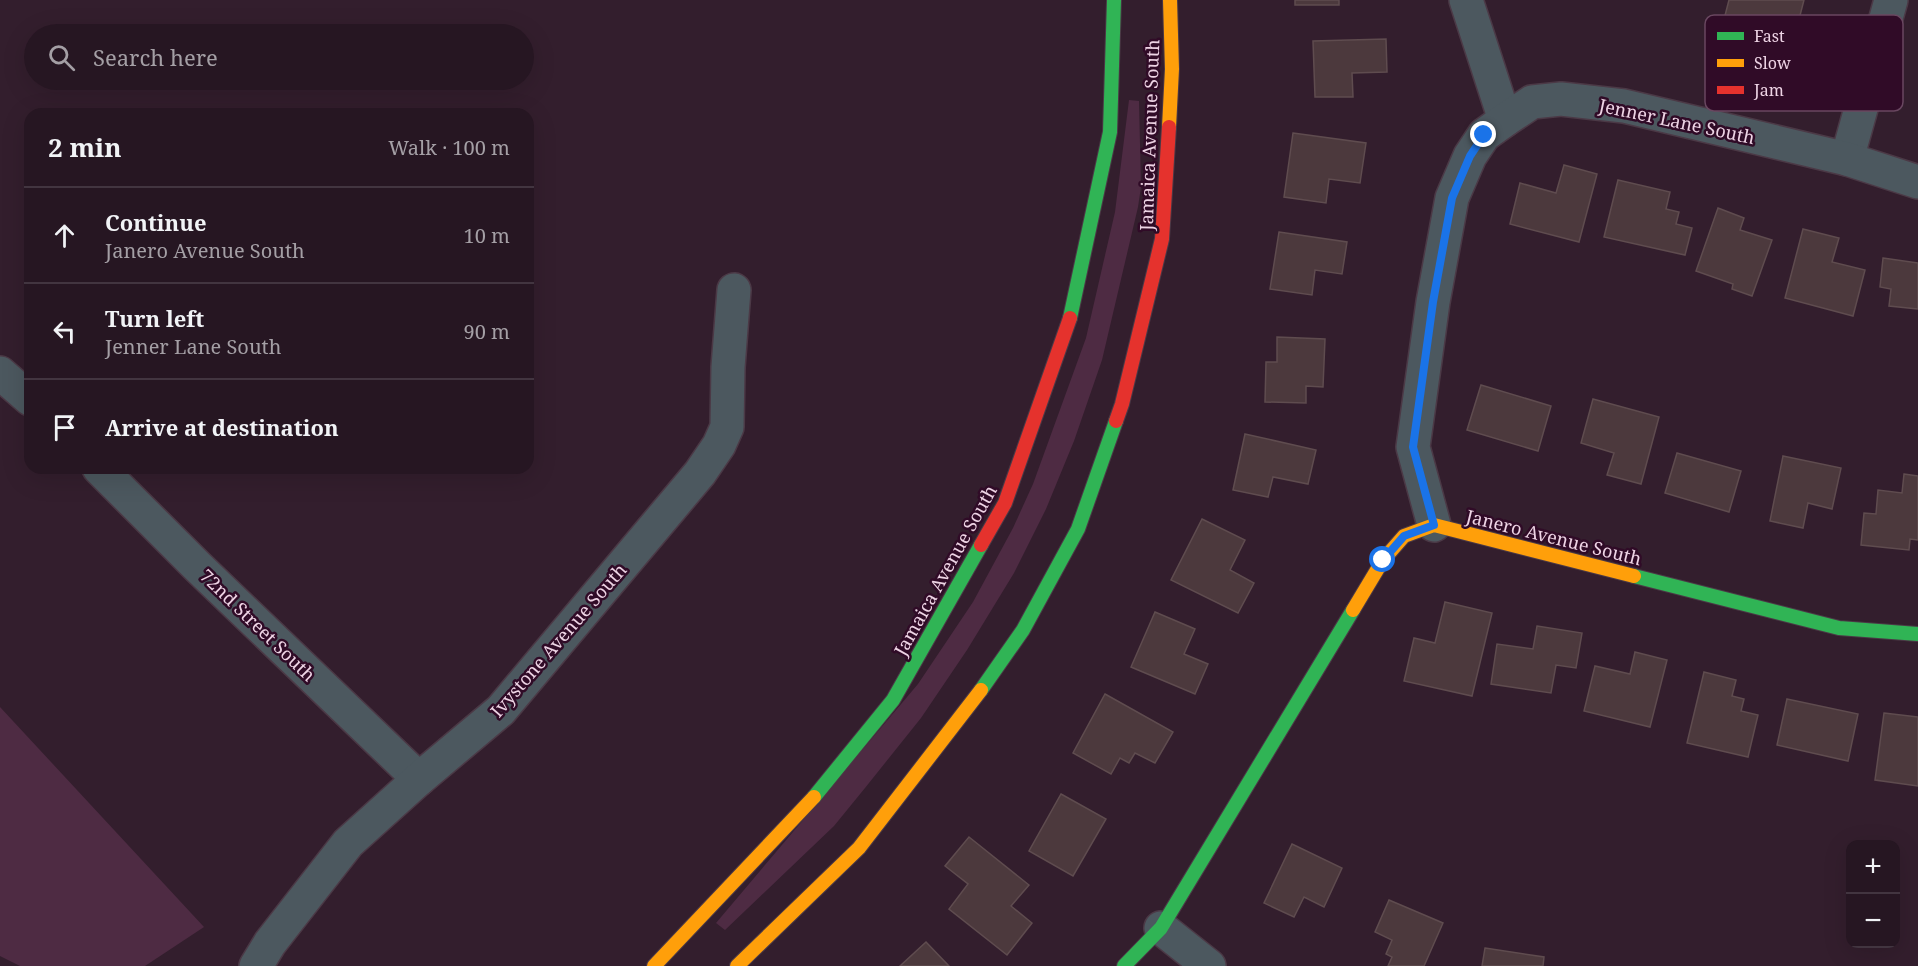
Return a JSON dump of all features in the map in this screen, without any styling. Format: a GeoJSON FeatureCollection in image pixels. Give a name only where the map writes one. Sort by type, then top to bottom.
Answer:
{"type":"FeatureCollection","features":[{"type":"Feature","properties":{"kind":"street","name":"Jamaica Avenue South"},"geometry":{"type":"LineString","coordinates":[[654,966],[814,797],[893,700],[1005,503],[1070,317],[1110,132],[1114,0]]}},
{"type":"Feature","properties":{"kind":"street","name":"Jamaica Avenue South"},"geometry":{"type":"LineString","coordinates":[[737,966],[859,848],[952,729],[1023,630],[1078,529],[1122,404],[1162,239],[1172,69],[1170,0]]}},
{"type":"Feature","properties":{"kind":"street"},"geometry":{"type":"LineString","coordinates":[[1466,0],[1505,120]]}},
{"type":"Feature","properties":{"kind":"street"},"geometry":{"type":"LineString","coordinates":[[1887,15],[1891,0]]}},
{"type":"Feature","properties":{"kind":"street","name":"Jenner Lane South"},"geometry":{"type":"LineString","coordinates":[[1434,525],[1413,447],[1433,302],[1452,198],[1470,156],[1484,135],[1505,120],[1532,102],[1561,99],[1624,106],[1846,159],[1918,182]]}},
{"type":"Feature","properties":{"kind":"street"},"geometry":{"type":"LineString","coordinates":[[1846,159],[1860,111]]}},
{"type":"Feature","properties":{"kind":"street","name":"Ivystone Avenue South"},"geometry":{"type":"LineString","coordinates":[[256,966],[270,943],[348,843],[501,710],[700,473],[719,445],[727,427],[728,367],[734,290]]}},
{"type":"Feature","properties":{"kind":"street"},"geometry":{"type":"LineString","coordinates":[[0,373],[24,394]]}},
{"type":"Feature","properties":{"kind":"street","name":"72nd Street South"},"geometry":{"type":"LineString","coordinates":[[105,474],[197,566],[419,779]]}},
{"type":"Feature","properties":{"kind":"street"},"geometry":{"type":"LineString","coordinates":[[1125,966],[1161,928],[1383,560],[1404,536],[1434,525]]}},
{"type":"Feature","properties":{"kind":"street","name":"Janero Avenue South"},"geometry":{"type":"LineString","coordinates":[[1434,525],[1839,628],[1918,634]]}},
{"type":"Feature","properties":{"kind":"street"},"geometry":{"type":"LineString","coordinates":[[1161,928],[1209,966]]}},
{"type":"Feature","properties":{"kind":"shaded area"},"geometry":{"type":"Polygon","coordinates":[[[1129,100],[1139,101],[1141,187],[1138,207],[1102,360],[1074,441],[1046,509],[1014,573],[967,650],[921,718],[834,826],[725,930],[716,923],[918,684],[973,602],[1013,528],[1033,484],[1086,338],[1115,212],[1129,100]]]}},
{"type":"Feature","properties":{"kind":"shaded area"},"geometry":{"type":"Polygon","coordinates":[[[0,707],[204,927],[145,966],[20,966],[0,956],[0,707]]]}},
{"type":"Feature","properties":{"kind":"building"},"geometry":{"type":"Polygon","coordinates":[[[1295,0],[1339,0],[1339,5],[1295,5],[1295,0]]]}},
{"type":"Feature","properties":{"kind":"building"},"geometry":{"type":"Polygon","coordinates":[[[1729,0],[1804,0],[1800,15],[1725,15],[1729,0]]]}},
{"type":"Feature","properties":{"kind":"building"},"geometry":{"type":"Polygon","coordinates":[[[1386,39],[1387,72],[1352,73],[1353,97],[1315,97],[1313,41],[1386,39]]]}},
{"type":"Feature","properties":{"kind":"building"},"geometry":{"type":"Polygon","coordinates":[[[1293,133],[1366,143],[1360,183],[1329,179],[1326,203],[1284,197],[1293,133]]]}},
{"type":"Feature","properties":{"kind":"building"},"geometry":{"type":"Polygon","coordinates":[[[1564,165],[1597,174],[1579,242],[1510,224],[1520,183],[1556,193],[1564,165]]]}},
{"type":"Feature","properties":{"kind":"building"},"geometry":{"type":"Polygon","coordinates":[[[1618,180],[1670,192],[1666,209],[1679,212],[1676,224],[1692,228],[1685,255],[1604,237],[1618,180]]]}},
{"type":"Feature","properties":{"kind":"building"},"geometry":{"type":"Polygon","coordinates":[[[1718,208],[1744,218],[1740,230],[1772,240],[1752,296],[1732,289],[1733,284],[1696,271],[1718,208]]]}},
{"type":"Feature","properties":{"kind":"building"},"geometry":{"type":"Polygon","coordinates":[[[1803,229],[1839,238],[1832,262],[1865,270],[1853,316],[1785,298],[1803,229]]]}},
{"type":"Feature","properties":{"kind":"building"},"geometry":{"type":"Polygon","coordinates":[[[1279,232],[1347,242],[1342,274],[1315,270],[1312,295],[1270,289],[1279,232]]]}},
{"type":"Feature","properties":{"kind":"building"},"geometry":{"type":"Polygon","coordinates":[[[1883,258],[1918,263],[1918,309],[1889,306],[1891,289],[1880,287],[1883,258]]]}},
{"type":"Feature","properties":{"kind":"building"},"geometry":{"type":"Polygon","coordinates":[[[1277,337],[1325,339],[1323,387],[1306,386],[1306,403],[1265,402],[1266,362],[1277,362],[1277,337]]]}},
{"type":"Feature","properties":{"kind":"building"},"geometry":{"type":"Polygon","coordinates":[[[1481,385],[1551,406],[1538,451],[1467,430],[1481,385]]]}},
{"type":"Feature","properties":{"kind":"building"},"geometry":{"type":"Polygon","coordinates":[[[1593,399],[1659,417],[1641,484],[1607,475],[1614,453],[1581,443],[1593,399]]]}},
{"type":"Feature","properties":{"kind":"building"},"geometry":{"type":"Polygon","coordinates":[[[1245,434],[1316,450],[1308,484],[1273,477],[1268,497],[1233,490],[1245,434]]]}},
{"type":"Feature","properties":{"kind":"building"},"geometry":{"type":"Polygon","coordinates":[[[1677,453],[1741,471],[1729,512],[1665,493],[1677,453]]]}},
{"type":"Feature","properties":{"kind":"building"},"geometry":{"type":"Polygon","coordinates":[[[1783,456],[1841,468],[1832,509],[1808,503],[1803,528],[1770,521],[1783,456]]]}},
{"type":"Feature","properties":{"kind":"building"},"geometry":{"type":"Polygon","coordinates":[[[1904,474],[1918,476],[1918,540],[1910,539],[1909,550],[1861,545],[1864,513],[1876,514],[1878,490],[1902,493],[1904,474]]]}},
{"type":"Feature","properties":{"kind":"building"},"geometry":{"type":"Polygon","coordinates":[[[1202,519],[1245,540],[1230,570],[1254,583],[1238,613],[1171,580],[1202,519]]]}},
{"type":"Feature","properties":{"kind":"building"},"geometry":{"type":"Polygon","coordinates":[[[1445,602],[1492,613],[1472,696],[1404,681],[1414,638],[1435,643],[1445,602]]]}},
{"type":"Feature","properties":{"kind":"building"},"geometry":{"type":"Polygon","coordinates":[[[1155,612],[1195,629],[1184,654],[1208,664],[1195,694],[1131,667],[1155,612]]]}},
{"type":"Feature","properties":{"kind":"building"},"geometry":{"type":"Polygon","coordinates":[[[1537,626],[1582,633],[1576,668],[1556,665],[1551,693],[1491,684],[1497,644],[1533,649],[1537,626]]]}},
{"type":"Feature","properties":{"kind":"building"},"geometry":{"type":"Polygon","coordinates":[[[1635,652],[1667,660],[1650,727],[1584,711],[1595,666],[1630,674],[1635,652]]]}},
{"type":"Feature","properties":{"kind":"building"},"geometry":{"type":"Polygon","coordinates":[[[1704,672],[1736,680],[1732,696],[1744,699],[1741,711],[1758,715],[1748,757],[1687,743],[1704,672]]]}},
{"type":"Feature","properties":{"kind":"building"},"geometry":{"type":"Polygon","coordinates":[[[1105,694],[1173,732],[1155,763],[1135,753],[1129,763],[1120,758],[1111,774],[1073,753],[1105,694]]]}},
{"type":"Feature","properties":{"kind":"building"},"geometry":{"type":"Polygon","coordinates":[[[1787,699],[1858,714],[1848,761],[1777,745],[1787,699]]]}},
{"type":"Feature","properties":{"kind":"building"},"geometry":{"type":"Polygon","coordinates":[[[1884,713],[1918,717],[1918,786],[1875,780],[1884,713]]]}},
{"type":"Feature","properties":{"kind":"building"},"geometry":{"type":"Polygon","coordinates":[[[1061,794],[1106,819],[1073,876],[1029,851],[1061,794]]]}},
{"type":"Feature","properties":{"kind":"building"},"geometry":{"type":"Polygon","coordinates":[[[969,837],[1029,885],[1011,906],[1032,923],[1007,955],[949,909],[968,884],[945,866],[969,837]]]}},
{"type":"Feature","properties":{"kind":"building"},"geometry":{"type":"Polygon","coordinates":[[[1292,844],[1342,868],[1324,907],[1304,897],[1294,917],[1264,903],[1292,844]]]}},
{"type":"Feature","properties":{"kind":"building"},"geometry":{"type":"Polygon","coordinates":[[[1389,900],[1443,923],[1424,966],[1388,966],[1392,957],[1386,954],[1392,940],[1375,932],[1389,900]]]}},
{"type":"Feature","properties":{"kind":"building"},"geometry":{"type":"Polygon","coordinates":[[[926,942],[949,966],[900,966],[926,942]]]}},
{"type":"Feature","properties":{"kind":"building"},"geometry":{"type":"Polygon","coordinates":[[[1485,948],[1544,957],[1543,966],[1482,966],[1485,948]]]}},
{"type":"Feature","properties":{"kind":"traffic: fast"},"geometry":{"type":"LineString","coordinates":[[1070,318],[1110,132],[1114,0]]}},
{"type":"Feature","properties":{"kind":"traffic: fast"},"geometry":{"type":"LineString","coordinates":[[981,690],[1023,630],[1078,529],[1116,421]]}},
{"type":"Feature","properties":{"kind":"traffic: fast"},"geometry":{"type":"LineString","coordinates":[[814,797],[893,700],[981,545]]}},
{"type":"Feature","properties":{"kind":"traffic: fast"},"geometry":{"type":"LineString","coordinates":[[1634,576],[1839,628],[1918,634]]}},
{"type":"Feature","properties":{"kind":"traffic: fast"},"geometry":{"type":"LineString","coordinates":[[1124,966],[1161,928],[1353,610]]}},
{"type":"Feature","properties":{"kind":"traffic: slow"},"geometry":{"type":"LineString","coordinates":[[1169,127],[1172,69],[1170,0]]}},
{"type":"Feature","properties":{"kind":"traffic: slow"},"geometry":{"type":"LineString","coordinates":[[1353,610],[1383,560],[1404,536],[1434,525],[1634,576]]}},
{"type":"Feature","properties":{"kind":"traffic: slow"},"geometry":{"type":"LineString","coordinates":[[737,966],[859,848],[981,690]]}},
{"type":"Feature","properties":{"kind":"traffic: slow"},"geometry":{"type":"LineString","coordinates":[[654,966],[814,797]]}},
{"type":"Feature","properties":{"kind":"traffic: jam"},"geometry":{"type":"LineString","coordinates":[[1116,421],[1162,239],[1169,127]]}},
{"type":"Feature","properties":{"kind":"traffic: jam"},"geometry":{"type":"LineString","coordinates":[[981,545],[1005,503],[1070,318]]}},
{"type":"Feature","properties":{"kind":"route"},"geometry":{"type":"LineString","coordinates":[[1383,560],[1404,536],[1434,525],[1413,447],[1433,302],[1452,198],[1470,156],[1484,135]]}}]}
